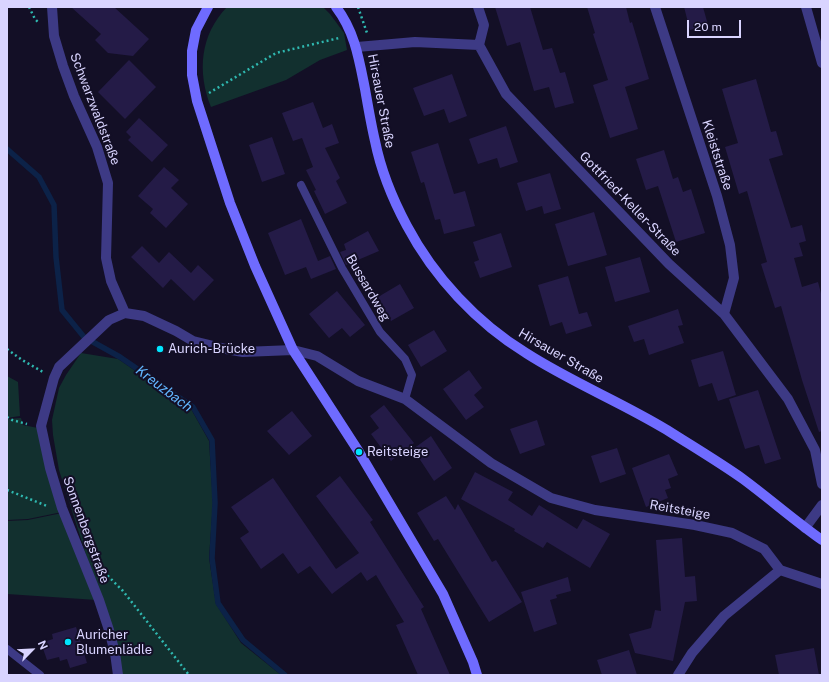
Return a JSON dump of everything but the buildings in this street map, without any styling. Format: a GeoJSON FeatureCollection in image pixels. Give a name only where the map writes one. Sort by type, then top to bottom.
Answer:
{"type":"FeatureCollection","features":[{"type":"Feature","properties":{"kind":"main road"},"geometry":{"type":"LineString","coordinates":[[208,7],[196,30],[192,51],[192,75],[197,101],[230,203],[255,266],[293,350],[359,452],[443,594],[473,662],[477,675]]}},
{"type":"Feature","properties":{"kind":"main road","name":"Hirsauer Straße"},"geometry":{"type":"LineString","coordinates":[[336,7],[352,34],[357,47],[382,170],[392,194],[407,227],[428,260],[462,301],[507,340],[526,353],[551,368],[631,409],[666,430],[743,479],[822,540]]}},
{"type":"Feature","properties":{"kind":"street","name":"Schwarzwaldstraße"},"geometry":{"type":"LineString","coordinates":[[52,7],[54,36],[63,66],[74,96],[97,147],[108,183],[106,258],[111,281],[124,313]]}},
{"type":"Feature","properties":{"kind":"street"},"geometry":{"type":"LineString","coordinates":[[357,47],[415,42],[479,45],[484,25],[478,7]]}},
{"type":"Feature","properties":{"kind":"street","name":"Kleiststraße"},"geometry":{"type":"LineString","coordinates":[[654,7],[717,196],[730,245],[734,278],[724,314]]}},
{"type":"Feature","properties":{"kind":"street"},"geometry":{"type":"LineString","coordinates":[[806,7],[822,62]]}},
{"type":"Feature","properties":{"kind":"street","name":"Gottfried-Keller-Straße"},"geometry":{"type":"LineString","coordinates":[[479,45],[506,94],[669,264],[724,314],[788,399],[815,450],[822,484]]}},
{"type":"Feature","properties":{"kind":"street","name":"Sonnenbergstraße"},"geometry":{"type":"LineString","coordinates":[[118,675],[115,653],[104,614],[62,508],[50,468],[41,426],[54,378],[59,367],[109,320],[124,313]]}},
{"type":"Feature","properties":{"kind":"street"},"geometry":{"type":"LineString","coordinates":[[124,313],[144,316],[194,341],[226,349],[243,352],[293,350]]}},
{"type":"Feature","properties":{"kind":"street","name":"Reitsteige"},"geometry":{"type":"LineString","coordinates":[[293,350],[317,356],[358,381],[405,399],[491,463],[551,498],[595,510],[695,525],[732,533],[764,549],[780,570]]}},
{"type":"Feature","properties":{"kind":"street"},"geometry":{"type":"LineString","coordinates":[[805,528],[822,505]]}},
{"type":"Feature","properties":{"kind":"street"},"geometry":{"type":"LineString","coordinates":[[678,675],[692,654],[724,616],[780,570],[822,584]]}},
{"type":"Feature","properties":{"kind":"lane","name":"Bussardweg"},"geometry":{"type":"LineString","coordinates":[[300,185],[342,268],[380,332],[405,360],[412,375],[405,399]]}},
{"type":"Feature","properties":{"kind":"lane"},"geometry":{"type":"LineString","coordinates":[[7,650],[40,675]]}},
{"type":"Feature","properties":{"kind":"path"},"geometry":{"type":"LineString","coordinates":[[197,101],[276,53],[352,34]]}},
{"type":"Feature","properties":{"kind":"path"},"geometry":{"type":"LineString","coordinates":[[7,349],[22,360],[54,378]]}},
{"type":"Feature","properties":{"kind":"path"},"geometry":{"type":"LineString","coordinates":[[7,417],[27,424]]}},
{"type":"Feature","properties":{"kind":"path"},"geometry":{"type":"LineString","coordinates":[[7,423],[12,420]]}},
{"type":"Feature","properties":{"kind":"path"},"geometry":{"type":"LineString","coordinates":[[7,490],[45,506],[62,508]]}},
{"type":"Feature","properties":{"kind":"path"},"geometry":{"type":"LineString","coordinates":[[103,572],[123,591],[189,675]]}},
{"type":"Feature","properties":{"kind":"green space"},"geometry":{"type":"Polygon","coordinates":[[[227,7],[323,7],[344,33],[347,50],[320,60],[286,80],[211,107],[204,81],[204,54],[206,42],[211,30],[227,7]]]}},
{"type":"Feature","properties":{"kind":"green space"},"geometry":{"type":"Polygon","coordinates":[[[81,353],[118,359],[191,409],[209,441],[213,503],[209,558],[216,604],[241,643],[281,675],[121,675],[87,558],[59,470],[53,435],[52,420],[59,388],[81,353]]]}},
{"type":"Feature","properties":{"kind":"green space"},"geometry":{"type":"Polygon","coordinates":[[[7,376],[18,382],[20,416],[7,418],[7,376]]]}},
{"type":"Feature","properties":{"kind":"green space"},"geometry":{"type":"Polygon","coordinates":[[[21,418],[23,425],[38,428],[62,512],[28,519],[7,520],[7,419],[21,418]]]}},
{"type":"Feature","properties":{"kind":"green space"},"geometry":{"type":"Polygon","coordinates":[[[62,513],[97,600],[7,594],[7,521],[28,520],[62,513]]]}},
{"type":"Feature","properties":{"kind":"waterway","name":"Kreuzbach"},"geometry":{"type":"LineString","coordinates":[[7,149],[39,177],[54,205],[56,257],[62,310],[84,337],[120,357],[193,407],[212,440],[215,503],[212,558],[218,603],[243,640],[285,675]]}},
{"type":"Feature","properties":{"kind":"place","name":"Aurich-Brücke"},"geometry":{"type":"Point","coordinates":[160,349]}},
{"type":"Feature","properties":{"kind":"place","name":"Reitsteige"},"geometry":{"type":"Point","coordinates":[359,452]}},
{"type":"Feature","properties":{"kind":"place","name":"Auricher Blumenlädle"},"geometry":{"type":"Point","coordinates":[68,642]}}]}
